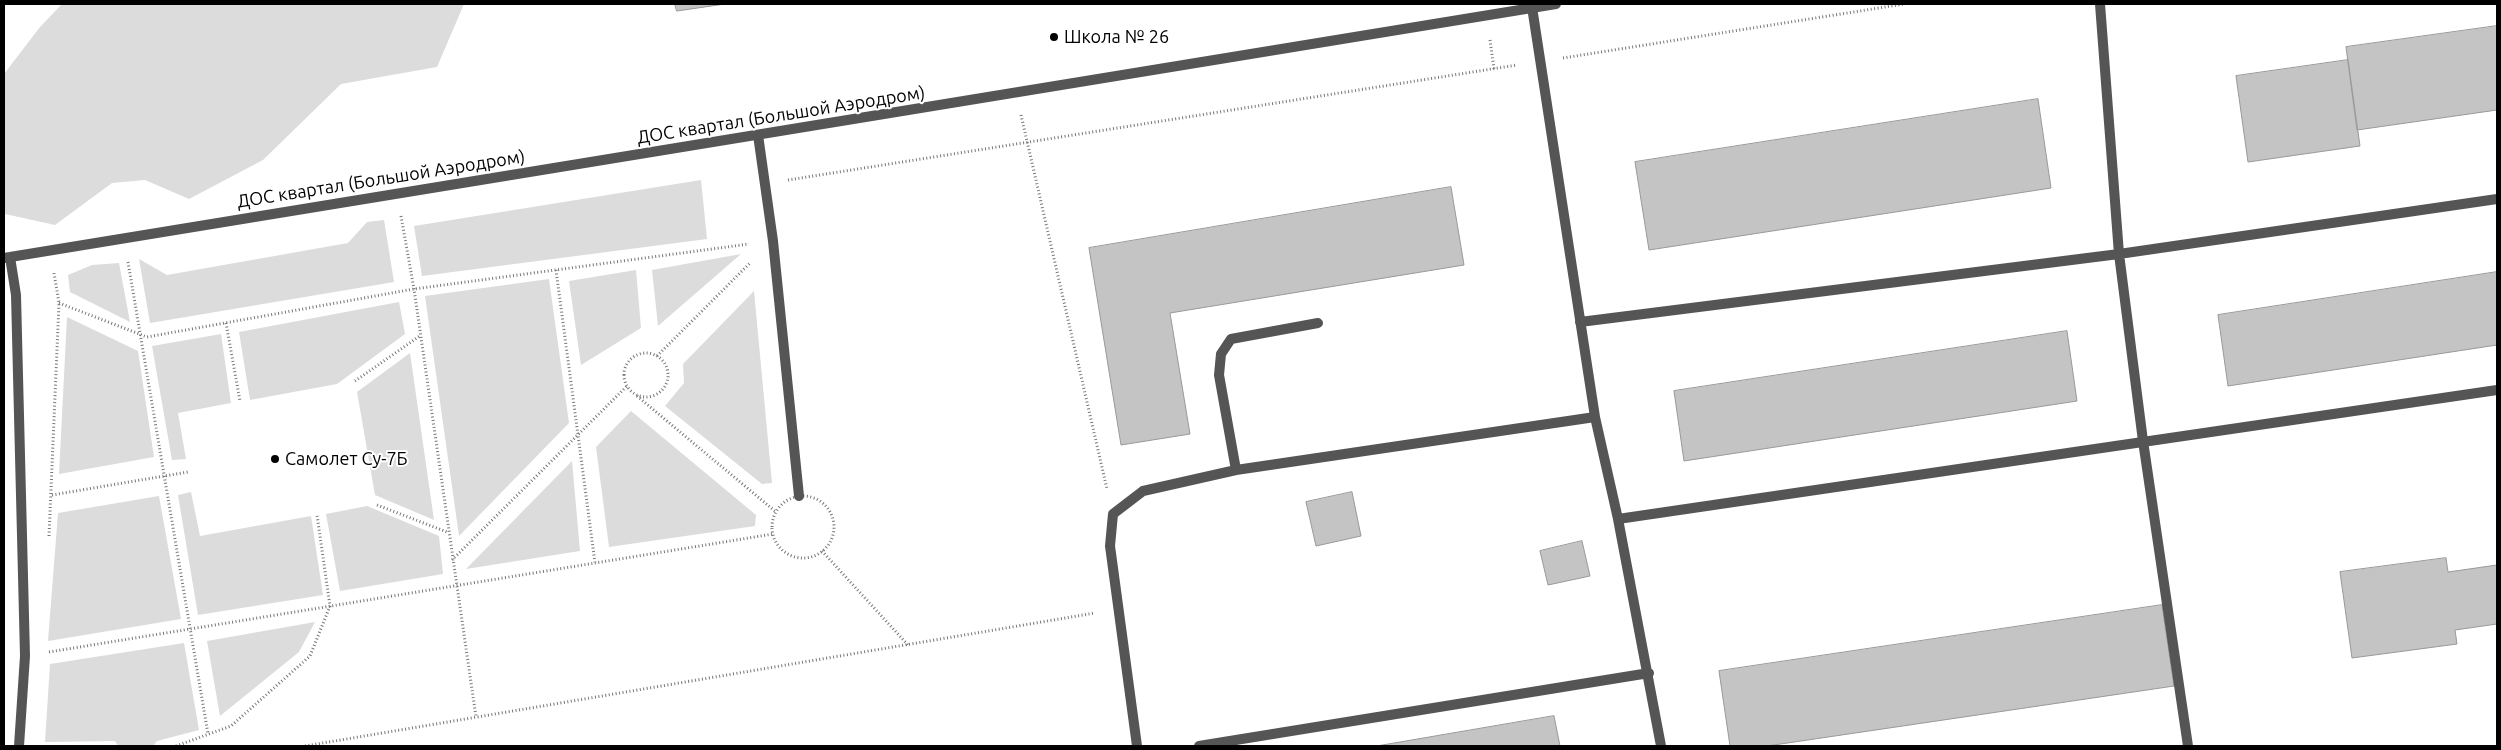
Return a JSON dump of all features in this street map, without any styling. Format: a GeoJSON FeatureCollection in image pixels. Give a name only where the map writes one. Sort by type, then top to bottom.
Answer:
{"type":"FeatureCollection","features":[{"type":"Feature","properties":{"kind":"street","name":"ДОС квартал (Большой Аэродром)"},"geometry":{"type":"LineString","coordinates":[[7,257],[124,236],[1016,94],[1556,4]]}},
{"type":"Feature","properties":{"kind":"street"},"geometry":{"type":"LineString","coordinates":[[2100,4],[2119,254],[2143,441],[2188,746]]}},
{"type":"Feature","properties":{"kind":"street"},"geometry":{"type":"LineString","coordinates":[[1532,8],[1595,417],[1618,518],[1649,673],[1661,746]]}},
{"type":"Feature","properties":{"kind":"street"},"geometry":{"type":"LineString","coordinates":[[758,135],[773,241],[799,496]]}},
{"type":"Feature","properties":{"kind":"street"},"geometry":{"type":"LineString","coordinates":[[1580,322],[2119,254],[2497,198]]}},
{"type":"Feature","properties":{"kind":"street"},"geometry":{"type":"LineString","coordinates":[[7,257],[16,295],[25,656],[20,746]]}},
{"type":"Feature","properties":{"kind":"street"},"geometry":{"type":"LineString","coordinates":[[1236,470],[1219,375],[1221,354],[1231,339],[1318,323]]}},
{"type":"Feature","properties":{"kind":"street"},"geometry":{"type":"LineString","coordinates":[[1618,518],[2497,390]]}},
{"type":"Feature","properties":{"kind":"street"},"geometry":{"type":"LineString","coordinates":[[1137,746],[1110,546],[1113,514],[1143,491],[1236,470],[1595,417]]}},
{"type":"Feature","properties":{"kind":"street"},"geometry":{"type":"LineString","coordinates":[[1199,746],[1649,673]]}},
{"type":"Feature","properties":{"kind":"path"},"geometry":{"type":"LineString","coordinates":[[765,184],[1904,4]]}},
{"type":"Feature","properties":{"kind":"path"},"geometry":{"type":"LineString","coordinates":[[1016,94],[1113,514]]}},
{"type":"Feature","properties":{"kind":"path"},"geometry":{"type":"LineString","coordinates":[[397,193],[421,335],[455,586],[476,718]]}},
{"type":"Feature","properties":{"kind":"path"},"geometry":{"type":"LineString","coordinates":[[124,236],[208,734]]}},
{"type":"Feature","properties":{"kind":"path"},"geometry":{"type":"LineString","coordinates":[[59,303],[142,337],[414,289],[773,241]]}},
{"type":"Feature","properties":{"kind":"path"},"geometry":{"type":"LineString","coordinates":[[657,356],[773,241]]}},
{"type":"Feature","properties":{"kind":"path"},"geometry":{"type":"LineString","coordinates":[[48,544],[52,495],[59,303],[50,250]]}},
{"type":"Feature","properties":{"kind":"path"},"geometry":{"type":"LineString","coordinates":[[556,270],[595,563]]}},
{"type":"Feature","properties":{"kind":"path"},"geometry":{"type":"LineString","coordinates":[[226,323],[240,401]]}},
{"type":"Feature","properties":{"kind":"path"},"geometry":{"type":"LineString","coordinates":[[355,381],[421,335]]}},
{"type":"Feature","properties":{"kind":"path"},"geometry":{"type":"LineString","coordinates":[[637,396],[652,396],[664,388],[668,374],[663,360],[657,356],[643,353],[630,359],[624,372],[627,386],[637,396],[776,512]]}},
{"type":"Feature","properties":{"kind":"path"},"geometry":{"type":"LineString","coordinates":[[452,560],[627,386]]}},
{"type":"Feature","properties":{"kind":"path"},"geometry":{"type":"LineString","coordinates":[[52,495],[188,472]]}},
{"type":"Feature","properties":{"kind":"path"},"geometry":{"type":"LineString","coordinates":[[799,496],[809,496],[819,500],[832,515],[833,535],[822,551],[813,556],[793,556],[777,543],[773,534],[773,519],[776,512],[790,499],[799,496]]}},
{"type":"Feature","properties":{"kind":"path"},"geometry":{"type":"LineString","coordinates":[[377,504],[448,532]]}},
{"type":"Feature","properties":{"kind":"path"},"geometry":{"type":"LineString","coordinates":[[176,746],[231,726],[310,656],[330,606],[317,515]]}},
{"type":"Feature","properties":{"kind":"path"},"geometry":{"type":"LineString","coordinates":[[25,656],[773,534]]}},
{"type":"Feature","properties":{"kind":"path"},"geometry":{"type":"LineString","coordinates":[[822,551],[908,645]]}},
{"type":"Feature","properties":{"kind":"path"},"geometry":{"type":"LineString","coordinates":[[305,746],[1118,609]]}},
{"type":"Feature","properties":{"kind":"shaded area"},"geometry":{"type":"Polygon","coordinates":[[[62,4],[464,4],[437,67],[341,84],[263,160],[189,199],[145,180],[112,183],[55,225],[5,214],[4,74],[40,27],[62,4]]]}},
{"type":"Feature","properties":{"kind":"shaded area"},"geometry":{"type":"Polygon","coordinates":[[[701,180],[707,239],[422,276],[414,226],[701,180]]]}},
{"type":"Feature","properties":{"kind":"shaded area"},"geometry":{"type":"Polygon","coordinates":[[[384,220],[394,282],[150,323],[139,259],[167,275],[348,243],[367,222],[384,220]]]}},
{"type":"Feature","properties":{"kind":"shaded area"},"geometry":{"type":"Polygon","coordinates":[[[741,254],[658,326],[652,270],[741,254]]]}},
{"type":"Feature","properties":{"kind":"shaded area"},"geometry":{"type":"Polygon","coordinates":[[[119,263],[130,322],[70,292],[68,275],[92,265],[119,263]]]}},
{"type":"Feature","properties":{"kind":"shaded area"},"geometry":{"type":"Polygon","coordinates":[[[636,270],[641,328],[581,365],[569,281],[636,270]]]}},
{"type":"Feature","properties":{"kind":"shaded area"},"geometry":{"type":"Polygon","coordinates":[[[549,279],[569,423],[459,536],[425,296],[549,279]]]}},
{"type":"Feature","properties":{"kind":"shaded area"},"geometry":{"type":"Polygon","coordinates":[[[754,291],[772,483],[762,484],[665,406],[684,383],[683,364],[754,291]]]}},
{"type":"Feature","properties":{"kind":"shaded area"},"geometry":{"type":"Polygon","coordinates":[[[399,302],[405,334],[337,384],[250,400],[239,332],[399,302]]]}},
{"type":"Feature","properties":{"kind":"shaded area"},"geometry":{"type":"Polygon","coordinates":[[[67,317],[138,351],[154,457],[59,474],[67,317]]]}},
{"type":"Feature","properties":{"kind":"shaded area"},"geometry":{"type":"Polygon","coordinates":[[[221,334],[231,403],[178,413],[186,459],[172,460],[152,346],[221,334]]]}},
{"type":"Feature","properties":{"kind":"shaded area"},"geometry":{"type":"Polygon","coordinates":[[[410,353],[434,520],[375,495],[357,392],[410,353]]]}},
{"type":"Feature","properties":{"kind":"shaded area"},"geometry":{"type":"Polygon","coordinates":[[[631,411],[756,515],[755,526],[609,547],[596,447],[631,411]]]}},
{"type":"Feature","properties":{"kind":"shaded area"},"geometry":{"type":"Polygon","coordinates":[[[572,461],[580,551],[466,569],[572,461]]]}},
{"type":"Feature","properties":{"kind":"shaded area"},"geometry":{"type":"Polygon","coordinates":[[[191,492],[200,536],[311,516],[323,595],[198,615],[178,495],[191,492]]]}},
{"type":"Feature","properties":{"kind":"shaded area"},"geometry":{"type":"Polygon","coordinates":[[[159,496],[181,619],[48,641],[58,513],[159,496]]]}},
{"type":"Feature","properties":{"kind":"shaded area"},"geometry":{"type":"Polygon","coordinates":[[[367,506],[439,536],[443,574],[340,591],[326,514],[367,506]]]}},
{"type":"Feature","properties":{"kind":"shaded area"},"geometry":{"type":"Polygon","coordinates":[[[315,622],[299,652],[220,716],[207,641],[315,622]]]}},
{"type":"Feature","properties":{"kind":"shaded area"},"geometry":{"type":"Polygon","coordinates":[[[184,643],[199,730],[157,741],[153,746],[118,746],[115,741],[45,742],[50,664],[184,643]]]}},
{"type":"Feature","properties":{"kind":"building"},"geometry":{"type":"Polygon","coordinates":[[[675,4],[725,4],[677,11],[675,4]]]}},
{"type":"Feature","properties":{"kind":"building"},"geometry":{"type":"Polygon","coordinates":[[[2497,26],[2497,110],[2357,130],[2346,47],[2497,26]]]}},
{"type":"Feature","properties":{"kind":"building"},"geometry":{"type":"Polygon","coordinates":[[[2348,60],[2360,146],[2248,162],[2236,76],[2348,60]]]}},
{"type":"Feature","properties":{"kind":"building"},"geometry":{"type":"Polygon","coordinates":[[[2038,99],[2051,188],[1649,250],[1635,162],[2038,99]]]}},
{"type":"Feature","properties":{"kind":"building"},"geometry":{"type":"Polygon","coordinates":[[[1451,187],[1464,265],[1170,313],[1190,434],[1121,445],[1089,248],[1451,187]]]}},
{"type":"Feature","properties":{"kind":"building"},"geometry":{"type":"Polygon","coordinates":[[[2497,272],[2497,345],[2228,386],[2218,315],[2497,272]]]}},
{"type":"Feature","properties":{"kind":"building"},"geometry":{"type":"Polygon","coordinates":[[[2067,331],[2077,401],[1684,461],[1674,391],[2067,331]]]}},
{"type":"Feature","properties":{"kind":"building"},"geometry":{"type":"Polygon","coordinates":[[[1352,492],[1361,536],[1316,546],[1306,502],[1352,492]]]}},
{"type":"Feature","properties":{"kind":"building"},"geometry":{"type":"Polygon","coordinates":[[[1582,541],[1590,576],[1548,585],[1540,551],[1582,541]]]}},
{"type":"Feature","properties":{"kind":"building"},"geometry":{"type":"Polygon","coordinates":[[[2446,558],[2448,572],[2497,565],[2497,624],[2455,630],[2457,644],[2352,658],[2340,572],[2446,558]]]}},
{"type":"Feature","properties":{"kind":"building"},"geometry":{"type":"Polygon","coordinates":[[[2162,605],[2174,686],[1767,746],[1730,746],[1719,671],[2162,605]]]}},
{"type":"Feature","properties":{"kind":"building"},"geometry":{"type":"Polygon","coordinates":[[[1554,716],[1560,746],[1377,746],[1554,716]]]}},
{"type":"Feature","properties":{"kind":"place","name":"Школа № 26"},"geometry":{"type":"Point","coordinates":[1054,37]}},
{"type":"Feature","properties":{"kind":"place","name":"Самолет Су-7Б"},"geometry":{"type":"Point","coordinates":[275,459]}}]}
